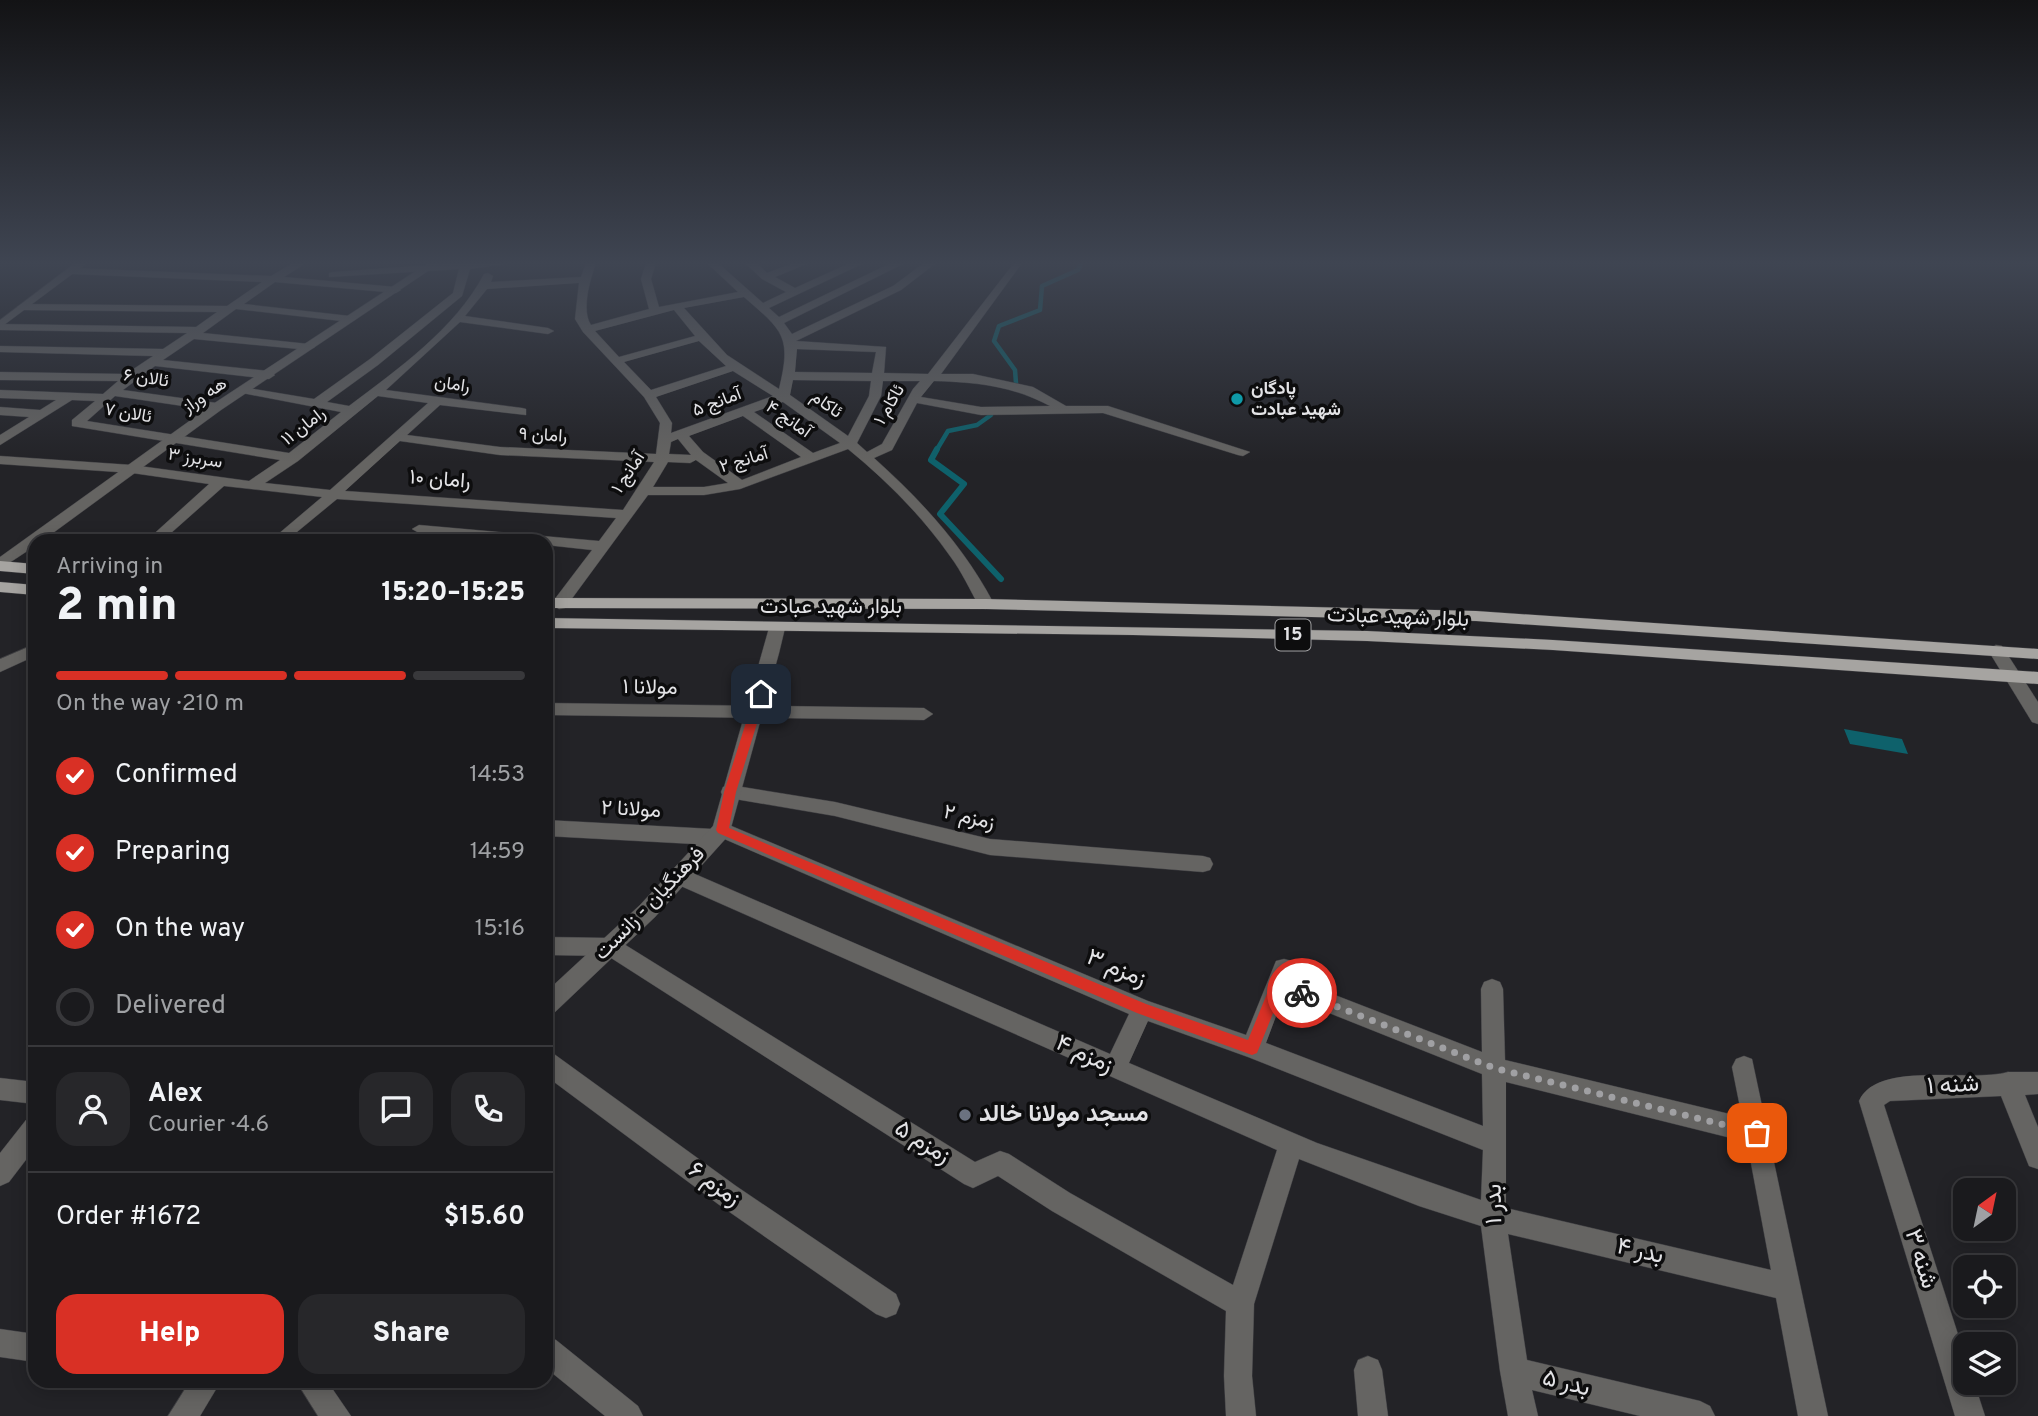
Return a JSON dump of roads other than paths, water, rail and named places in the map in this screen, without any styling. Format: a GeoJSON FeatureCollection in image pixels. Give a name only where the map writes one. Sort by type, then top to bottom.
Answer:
{"type":"FeatureCollection","features":[{"type":"Feature","properties":{"kind":"main road"},"geometry":{"type":"LineString","coordinates":[[0,565],[28,568]]}},
{"type":"Feature","properties":{"kind":"main road"},"geometry":{"type":"LineString","coordinates":[[0,587],[28,589]]}},
{"type":"Feature","properties":{"kind":"main road","name":"بلوار شهید عبادت"},"geometry":{"type":"LineString","coordinates":[[553,603],[986,604],[1476,616],[2038,654]]}},
{"type":"Feature","properties":{"kind":"main road"},"geometry":{"type":"LineString","coordinates":[[1476,616],[1483,641]]}},
{"type":"Feature","properties":{"kind":"main road","name":"بلوار شهید عبادت"},"geometry":{"type":"LineString","coordinates":[[553,623],[776,628],[1057,628],[1483,641],[2038,678]]}},
{"type":"Feature","properties":{"kind":"street"},"geometry":{"type":"LineString","coordinates":[[95,329],[196,332],[309,347]]}},
{"type":"Feature","properties":{"kind":"street"},"geometry":{"type":"LineString","coordinates":[[108,395],[200,329]]}},
{"type":"Feature","properties":{"kind":"street","name":"هه وراز"},"geometry":{"type":"LineString","coordinates":[[43,534],[217,407],[336,329]]}},
{"type":"Feature","properties":{"kind":"street"},"geometry":{"type":"LineString","coordinates":[[317,404],[416,329]]}},
{"type":"Feature","properties":{"kind":"street","name":"رامان ۱۱"},"geometry":{"type":"LineString","coordinates":[[251,486],[354,411],[448,329]]}},
{"type":"Feature","properties":{"kind":"street"},"geometry":{"type":"LineString","coordinates":[[534,329],[548,331]]}},
{"type":"Feature","properties":{"kind":"street","name":"ئاکام"},"geometry":{"type":"LineString","coordinates":[[696,329],[711,348],[866,457],[935,528],[977,584],[986,604]]}},
{"type":"Feature","properties":{"kind":"street"},"geometry":{"type":"LineString","coordinates":[[781,329],[791,342],[783,397]]}},
{"type":"Feature","properties":{"kind":"street"},"geometry":{"type":"LineString","coordinates":[[791,342],[815,329]]}},
{"type":"Feature","properties":{"kind":"street","name":"ئاکام ۱"},"geometry":{"type":"LineString","coordinates":[[866,457],[887,447],[919,389],[933,377],[969,329]]}},
{"type":"Feature","properties":{"kind":"street","name":"آمانج ۱"},"geometry":{"type":"LineString","coordinates":[[553,602],[602,546],[644,491],[662,460],[666,423],[649,395],[587,330]]}},
{"type":"Feature","properties":{"kind":"street"},"geometry":{"type":"LineString","coordinates":[[616,361],[702,337]]}},
{"type":"Feature","properties":{"kind":"street"},"geometry":{"type":"LineString","coordinates":[[791,342],[882,349],[875,396],[850,444]]}},
{"type":"Feature","properties":{"kind":"street"},"geometry":{"type":"LineString","coordinates":[[0,349],[165,353]]}},
{"type":"Feature","properties":{"kind":"street"},"geometry":{"type":"LineString","coordinates":[[152,362],[268,375]]}},
{"type":"Feature","properties":{"kind":"street"},"geometry":{"type":"LineString","coordinates":[[649,395],[736,366]]}},
{"type":"Feature","properties":{"kind":"street"},"geometry":{"type":"LineString","coordinates":[[0,376],[129,378]]}},
{"type":"Feature","properties":{"kind":"street"},"geometry":{"type":"LineString","coordinates":[[787,376],[973,378],[1028,390],[1066,409]]}},
{"type":"Feature","properties":{"kind":"street"},"geometry":{"type":"LineString","coordinates":[[246,390],[354,411]]}},
{"type":"Feature","properties":{"kind":"street","name":"رامان"},"geometry":{"type":"LineString","coordinates":[[376,392],[523,412]]}},
{"type":"Feature","properties":{"kind":"street","name":"ئالان ۶"},"geometry":{"type":"LineString","coordinates":[[0,394],[67,398],[108,395],[217,407]]}},
{"type":"Feature","properties":{"kind":"street","name":"ئالان ۷"},"geometry":{"type":"LineString","coordinates":[[108,395],[77,424],[293,458]]}},
{"type":"Feature","properties":{"kind":"street","name":"آمانج ۵"},"geometry":{"type":"LineString","coordinates":[[664,440],[682,436],[783,397]]}},
{"type":"Feature","properties":{"kind":"street"},"geometry":{"type":"LineString","coordinates":[[0,441],[67,398]]}},
{"type":"Feature","properties":{"kind":"street"},"geometry":{"type":"LineString","coordinates":[[913,399],[981,411],[1104,409],[1243,452]]}},
{"type":"Feature","properties":{"kind":"street"},"geometry":{"type":"LineString","coordinates":[[286,534],[438,400]]}},
{"type":"Feature","properties":{"kind":"street"},"geometry":{"type":"LineString","coordinates":[[0,411],[42,414]]}},
{"type":"Feature","properties":{"kind":"street","name":"آمانج ۴"},"geometry":{"type":"LineString","coordinates":[[744,411],[811,458]]}},
{"type":"Feature","properties":{"kind":"street"},"geometry":{"type":"LineString","coordinates":[[682,436],[698,455],[740,485]]}},
{"type":"Feature","properties":{"kind":"street","name":"رامان ۹"},"geometry":{"type":"LineString","coordinates":[[396,437],[500,451],[662,460],[690,459]]}},
{"type":"Feature","properties":{"kind":"street","name":"آمانج ۲"},"geometry":{"type":"LineString","coordinates":[[644,491],[704,491],[740,485],[850,444]]}},
{"type":"Feature","properties":{"kind":"street","name":"سربرز ۳"},"geometry":{"type":"LineString","coordinates":[[0,460],[132,469],[251,486]]}},
{"type":"Feature","properties":{"kind":"street"},"geometry":{"type":"LineString","coordinates":[[161,534],[219,482]]}},
{"type":"Feature","properties":{"kind":"street","name":"رامان ۱۰"},"geometry":{"type":"LineString","coordinates":[[251,486],[625,514]]}},
{"type":"Feature","properties":{"kind":"street"},"geometry":{"type":"LineString","coordinates":[[419,529],[472,534]]}},
{"type":"Feature","properties":{"kind":"street"},"geometry":{"type":"LineString","coordinates":[[553,542],[602,546]]}},
{"type":"Feature","properties":{"kind":"street","name":"هه وراز"},"geometry":{"type":"LineString","coordinates":[[0,565],[28,545]]}},
{"type":"Feature","properties":{"kind":"street","name":"فرهنگیان - زانست"},"geometry":{"type":"LineString","coordinates":[[553,1000],[611,947],[681,877],[718,833],[767,676],[776,628]]}},
{"type":"Feature","properties":{"kind":"street"},"geometry":{"type":"LineString","coordinates":[[1996,650],[2038,718]]}},
{"type":"Feature","properties":{"kind":"street"},"geometry":{"type":"LineString","coordinates":[[0,666],[28,652]]}},
{"type":"Feature","properties":{"kind":"street","name":"مولانا ۱"},"geometry":{"type":"LineString","coordinates":[[553,709],[924,714]]}},
{"type":"Feature","properties":{"kind":"street","name":"زمزم ۲"},"geometry":{"type":"LineString","coordinates":[[730,792],[835,809],[990,847],[1203,864]]}},
{"type":"Feature","properties":{"kind":"street","name":"مولانا ۲"},"geometry":{"type":"LineString","coordinates":[[553,828],[718,833]]}},
{"type":"Feature","properties":{"kind":"street","name":"زمزم ۳"},"geometry":{"type":"LineString","coordinates":[[718,833],[1142,1009],[1252,1048],[1496,1143]]}},
{"type":"Feature","properties":{"kind":"street","name":"زمزم ۴"},"geometry":{"type":"LineString","coordinates":[[681,877],[1291,1144],[1419,1194],[1493,1217]]}},
{"type":"Feature","properties":{"kind":"street"},"geometry":{"type":"LineString","coordinates":[[553,946],[611,947]]}},
{"type":"Feature","properties":{"kind":"street","name":"زمزم ۵"},"geometry":{"type":"LineString","coordinates":[[611,947],[973,1175],[1000,1163],[1061,1202],[1240,1304]]}},
{"type":"Feature","properties":{"kind":"street"},"geometry":{"type":"LineString","coordinates":[[1252,1048],[1281,976],[1494,1068],[1757,1133]]}},
{"type":"Feature","properties":{"kind":"street","name":"بدر ۱"},"geometry":{"type":"LineString","coordinates":[[1492,989],[1496,1143],[1493,1217],[1514,1371],[1524,1416]]}},
{"type":"Feature","properties":{"kind":"street"},"geometry":{"type":"LineString","coordinates":[[1115,1069],[1142,1009]]}},
{"type":"Feature","properties":{"kind":"street","name":"زمزم ۶"},"geometry":{"type":"LineString","coordinates":[[553,1067],[727,1195],[886,1304]]}},
{"type":"Feature","properties":{"kind":"street"},"geometry":{"type":"LineString","coordinates":[[1744,1067],[1812,1416]]}},
{"type":"Feature","properties":{"kind":"street"},"geometry":{"type":"LineString","coordinates":[[2008,1083],[2038,1157]]}},
{"type":"Feature","properties":{"kind":"street","name":"شنه ۱"},"geometry":{"type":"LineString","coordinates":[[1871,1101],[1886,1090],[2038,1083]]}},
{"type":"Feature","properties":{"kind":"street"},"geometry":{"type":"LineString","coordinates":[[0,1089],[28,1092]]}},
{"type":"Feature","properties":{"kind":"street","name":"شنه ۳"},"geometry":{"type":"LineString","coordinates":[[1871,1101],[1970,1416]]}},
{"type":"Feature","properties":{"kind":"street"},"geometry":{"type":"LineString","coordinates":[[0,1173],[28,1137]]}},
{"type":"Feature","properties":{"kind":"street"},"geometry":{"type":"LineString","coordinates":[[1241,1416],[1238,1376],[1240,1304],[1291,1144]]}},
{"type":"Feature","properties":{"kind":"street","name":"بدر ۴"},"geometry":{"type":"LineString","coordinates":[[1493,1217],[1787,1287]]}},
{"type":"Feature","properties":{"kind":"street"},"geometry":{"type":"LineString","coordinates":[[0,1343],[28,1347]]}},
{"type":"Feature","properties":{"kind":"street"},"geometry":{"type":"LineString","coordinates":[[553,1356],[628,1416]]}},
{"type":"Feature","properties":{"kind":"street"},"geometry":{"type":"LineString","coordinates":[[1368,1370],[1373,1416]]}},
{"type":"Feature","properties":{"kind":"street","name":"بدر ۵"},"geometry":{"type":"LineString","coordinates":[[1514,1371],[1700,1416]]}},
{"type":"Feature","properties":{"kind":"street"},"geometry":{"type":"LineString","coordinates":[[183,1416],[202,1388]]}},
{"type":"Feature","properties":{"kind":"street"},"geometry":{"type":"LineString","coordinates":[[315,1388],[337,1416]]}},
{"type":"Feature","properties":{"kind":"water"},"geometry":{"type":"Polygon","coordinates":[[[1844,729],[1902,739],[1908,754],[1850,744],[1844,729]]]}},
{"type":"Feature","properties":{"kind":"waterway"},"geometry":{"type":"LineString","coordinates":[[998,329],[994,341],[1015,370],[1016,383]]}},
{"type":"Feature","properties":{"kind":"waterway"},"geometry":{"type":"LineString","coordinates":[[936,451],[948,431],[977,425],[991,415]]}},
{"type":"Feature","properties":{"kind":"waterway"},"geometry":{"type":"LineString","coordinates":[[937,449],[931,460],[964,484],[940,514],[1001,579]]}},
{"type":"Feature","properties":{"kind":"place","name":"پادگان شهید عبادت"},"geometry":{"type":"Point","coordinates":[1237,399]}},
{"type":"Feature","properties":{"kind":"place","name":"مسجد مولانا خالد"},"geometry":{"type":"Point","coordinates":[965,1115]}}]}
